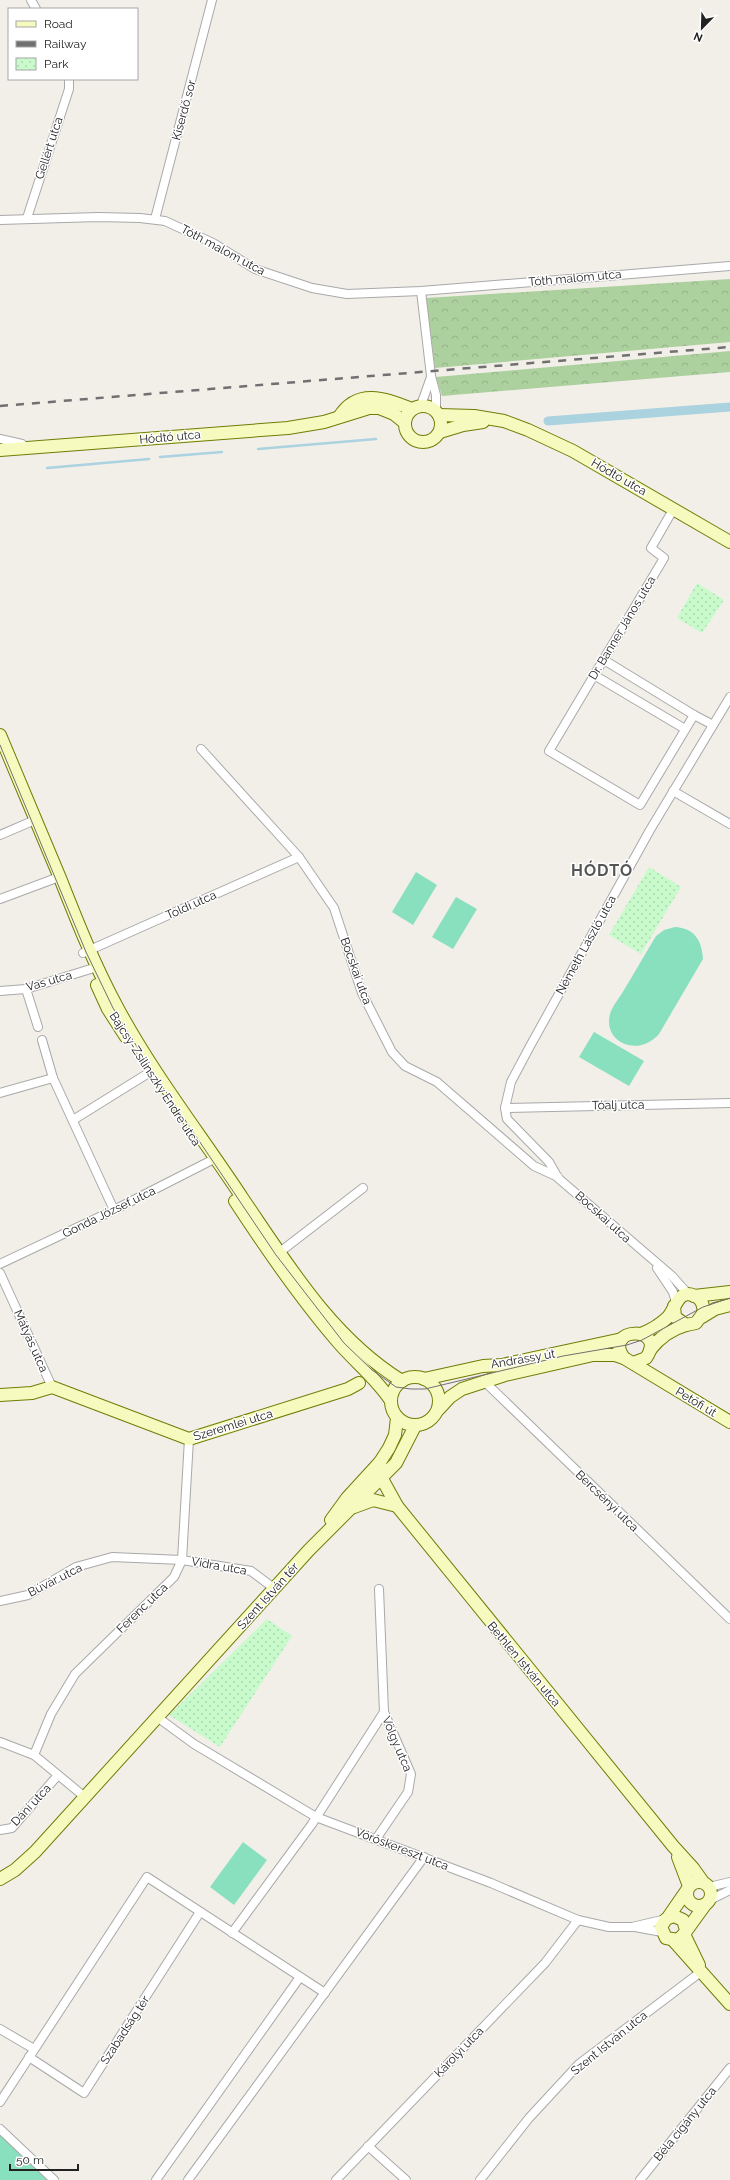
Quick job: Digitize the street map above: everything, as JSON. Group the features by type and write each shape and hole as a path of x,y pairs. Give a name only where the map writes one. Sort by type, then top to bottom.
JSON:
{"street":[{"name":"Kiserdő sor","path":"155,219 212,0"},
{"name":"Gellért utca","path":"27,218 69,89 69,80"},
{"name":"Tóth malom utca","path":"0,220 98,217 155,219 182,227 213,243 255,269 312,288 347,294 421,291 730,266"},
{"path":"421,291 431,376 441,421 440,432 432,440 417,442 406,433 404,422 417,407 431,376"},
{"name":"Hódtó utca","path":"338,418 344,409 358,401 378,397 417,407"},
{"path":"417,407 428,406 438,413"},
{"name":"Hódtó utca","path":"0,450 288,428 324,422 369,408 379,408 394,414 404,422"},
{"name":"Hódtó utca","path":"438,413 474,416 504,421 573,451 674,508 730,542"},
{"name":"Hódtó utca","path":"440,432 463,425 504,421"},
{"path":"0,440 39,447"},
{"name":"Dr. Banner János utca","path":"674,508 651,548 664,558 549,751 640,805 686,729"},
{"path":"604,660 713,725"},
{"path":"594,675 686,729 694,714"},
{"name":"Németh László utca","path":"505,1108 511,1082 529,1048 674,791 730,697"},
{"name":"Bajcsy-Zsilinszky Endre utca","path":"0,735 32,821"},
{"name":"Bocskai utca","path":"202,749 299,857 334,908 362,993 392,1052 405,1066 437,1082 534,1166 558,1178 648,1257 672,1276 682,1290 692,1295"},
{"name":"Bajcsy-Zsilinszky Endre utca","path":"0,753 32,821 86,952 151,1071 213,1160 276,1256 363,1379 384,1389 391,1401"},
{"path":"674,791 730,824"},
{"path":"0,836 32,821"},
{"name":"Toldi utca","path":"86,952 299,857"},
{"path":"0,899 56,878"},
{"name":"Vas utca","path":"0,991 26,989 94,968"},
{"path":"26,989 38,1027"},
{"path":"42,1040 53,1078 114,1210"},
{"path":"73,1120 151,1071"},
{"path":"0,1093 53,1078"},
{"name":"Tóalj utca","path":"505,1108 730,1103"},
{"name":"Bocskai utca","path":"505,1108 508,1119 549,1162 558,1178"},
{"name":"Gonda József utca","path":"0,1264 114,1210 213,1160"},
{"path":"276,1256 363,1188"},
{"name":"Bajcsy-Zsilinszky Endre utca","path":"276,1256 339,1329 377,1364 402,1381"},
{"name":"Bocskai utca","path":"648,1257 666,1280 675,1304"},
{"name":"Mátyás utca","path":"0,1273 52,1387"},
{"path":"641,1334 659,1324 669,1316 675,1304 684,1296 730,1292"},
{"path":"692,1295 702,1302 704,1312 702,1317"},
{"path":"675,1304 675,1317 686,1325"},
{"path":"650,1352 648,1339 641,1334 630,1333 622,1339 620,1349 628,1360 642,1361 650,1352 657,1340 679,1327 696,1323 702,1317 715,1309 730,1305"},
{"name":"Andrássy út","path":"424,1379 483,1366 502,1365 622,1339"},
{"name":"Petőfi út","path":"650,1352 651,1364 662,1381"},
{"name":"Andrássy út","path":"439,1409 450,1397 462,1389 505,1375 593,1355 615,1355 628,1360"},
{"name":"Petőfi út","path":"628,1360 730,1422"},
{"path":"309,1550 347,1498 380,1462 395,1435 397,1418 391,1401 396,1387 402,1381 417,1377 424,1379 435,1386 438,1393 439,1409 430,1421 415,1426 402,1422 397,1418"},
{"name":"Szeremlei utca","path":"52,1387 189,1439 348,1389 363,1379"},
{"name":"Bercsényi utca","path":"485,1382 730,1618"},
{"path":"0,1395 32,1393 52,1387"},
{"name":"Szent István tér","path":"157,1718 309,1550 396,1463 415,1426"},
{"name":"Ferenc utca","path":"34,1755 51,1714 75,1674 174,1577 182,1560 189,1439"},
{"path":"380,1462 381,1477"},
{"name":"Bethlen István utca","path":"381,1477 396,1506 706,1885"},
{"path":"350,1509 373,1500 396,1506"},
{"name":"Búvár utca","path":"0,1601 28,1594 76,1567 112,1557 182,1560"},
{"name":"Vidra utca","path":"182,1560 251,1571 275,1589"},
{"name":"Völgy utca","path":"376,1839 408,1792 411,1781 411,1774 384,1712 379,1589"},
{"name":"Völgy utca","path":"316,1817 384,1712"},
{"path":"0,1878 14,1870 35,1852 86,1798 157,1718"},
{"name":"Vöröskereszt utca","path":"157,1718 194,1744 316,1817 424,1857 578,1920 609,1927 632,1927 667,1918"},
{"path":"0,1742 34,1755 86,1798"},
{"name":"Dáni utca","path":"0,1830 12,1828 58,1775"},
{"path":"232,1933 316,1817"},
{"name":"Bethlen István utca","path":"673,1846 685,1872 688,1888"},
{"path":"188,2180 424,1857"},
{"path":"0,2102 147,1877 325,1993"},
{"path":"706,1885 708,1902 681,1935 666,1938 661,1927 688,1888 698,1882 706,1885 730,1882"},
{"path":"688,1888 688,1899 690,1903 698,1907 730,1890"},
{"name":"Szabadság tér","path":"29,2057 84,2093 200,1912"},
{"path":"667,1918 679,1917 685,1925 681,1935"},
{"name":"Károlyi utca","path":"336,2180 545,1963 578,1920"},
{"path":"632,1927 662,1932"},
{"path":"681,1935 702,1971 730,2004"},
{"name":"Szent István utca","path":"480,2180 529,2118 579,2064 702,1971"},
{"path":"156,2180 300,1977"},
{"path":"0,2029 34,2049"},
{"name":"Béla cigány utca","path":"640,2180 730,2068"},
{"path":"0,2129 54,2180"},
{"path":"368,2146 406,2180"}],"green space":[{"path":"730,279 730,342 435,368 426,298"},
{"path":"730,351 730,372 442,396 436,377"},
{"path":"697,583 724,600 702,633 677,618"},
{"path":"649,867 681,887 641,954 609,935"},
{"path":"416,872 437,885 413,925 392,912"},
{"path":"456,897 477,909 453,949 432,937"},
{"path":"675,927 687,930 696,936 701,946 703,959 659,1034 650,1041 641,1045 631,1046 623,1043 616,1038 611,1031 609,1022 611,1011 656,936 664,930"},
{"path":"594,1032 644,1061 629,1086 579,1057"},
{"path":"267,1619 292,1636 220,1747 169,1715"},
{"path":"243,1842 267,1860 234,1905 210,1887"},
{"path":"0,2129 54,2180 0,2180"}],"waterway":[{"path":"548,421 730,407"},
{"path":"258,449 376,439"},
{"path":"160,457 222,452"},
{"path":"47,468 149,459"}],"tram line":[{"path":"0,745 86,952 113,1008 152,1071 276,1255 344,1343 372,1370 396,1387 425,1389 563,1356 627,1345 642,1340 703,1307 730,1298"}],"railway":[{"path":"0,406 730,347"}],"district":[{"name":"HÓDTÓ","path":"602,870"}]}
